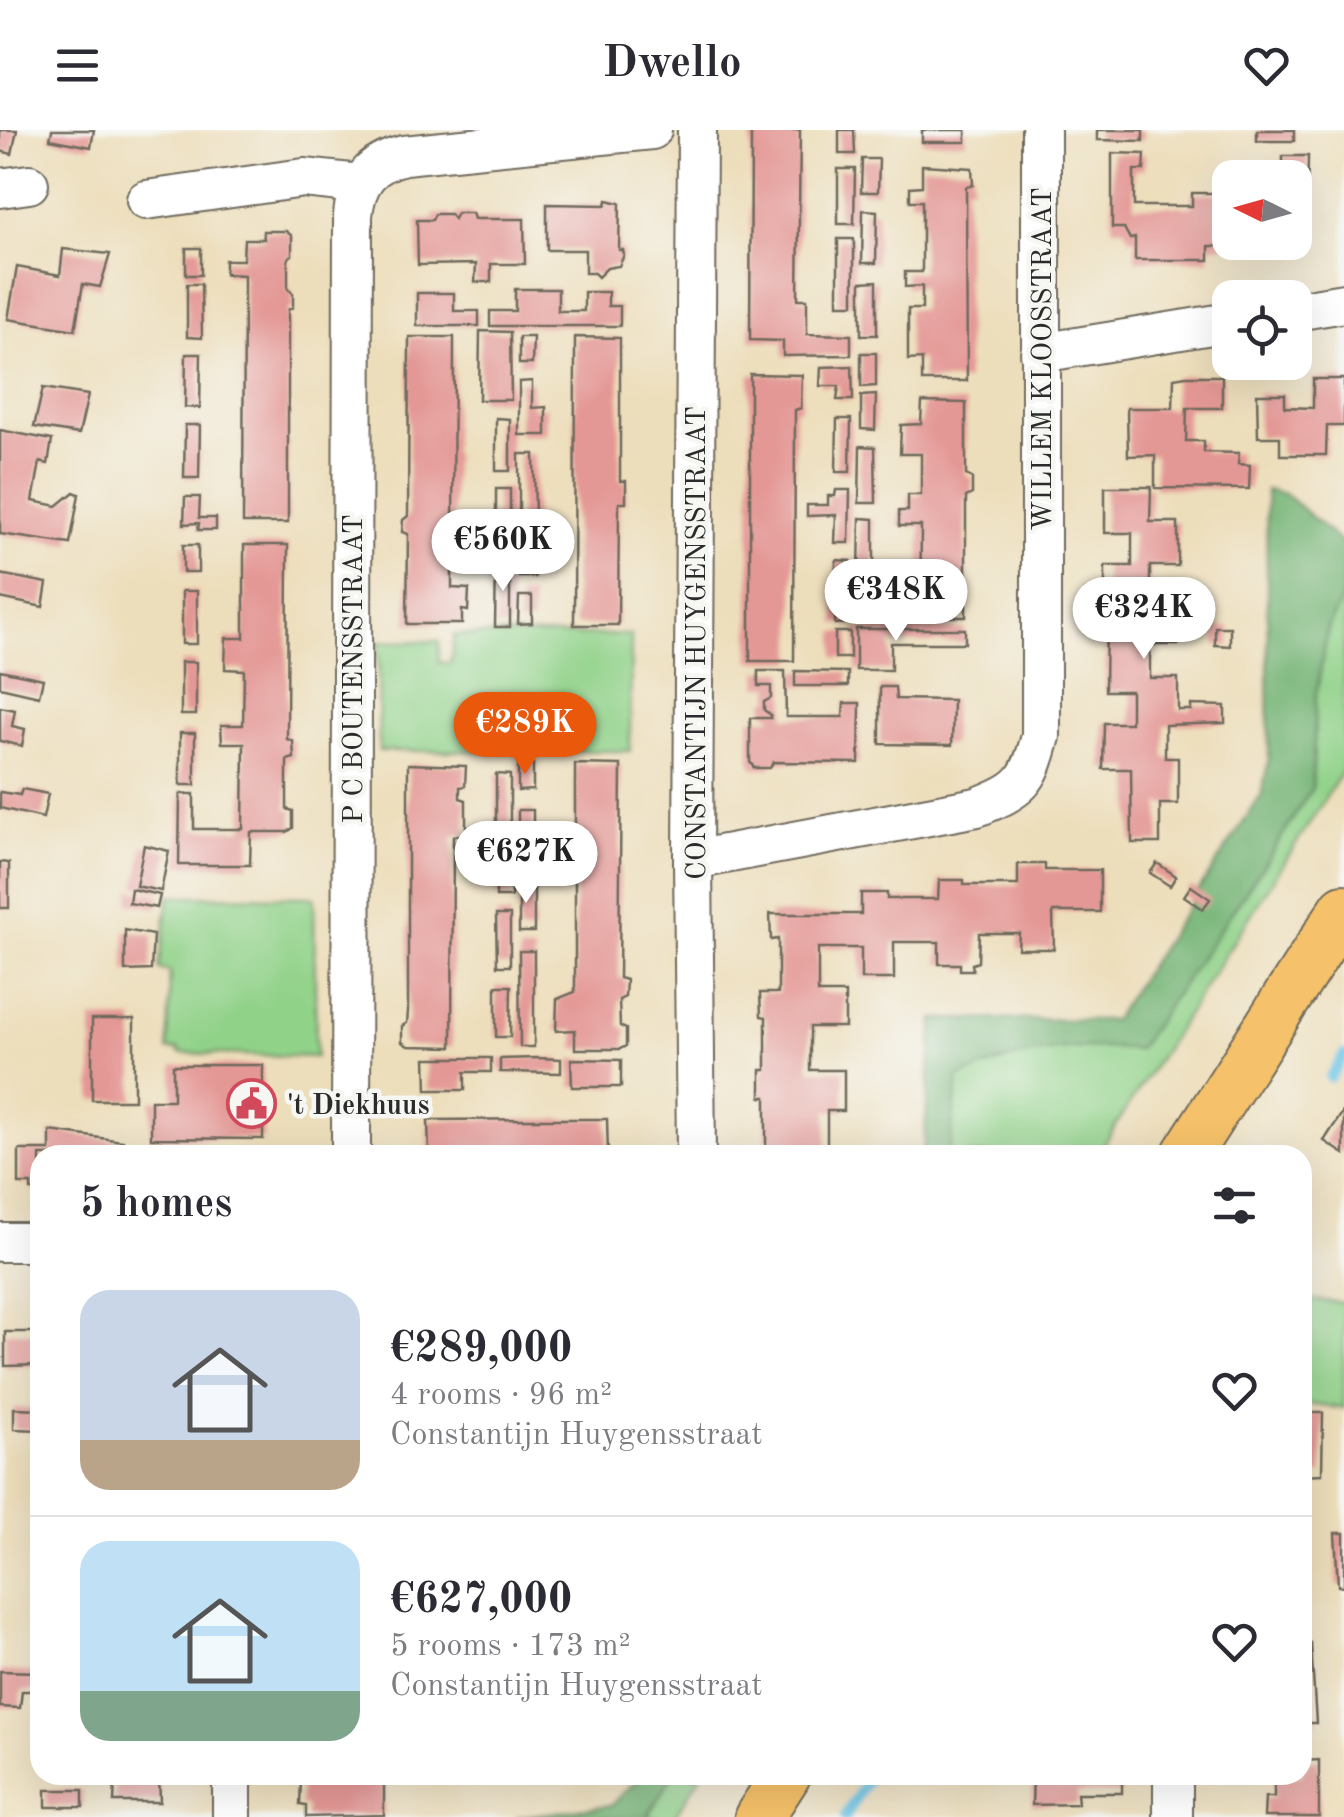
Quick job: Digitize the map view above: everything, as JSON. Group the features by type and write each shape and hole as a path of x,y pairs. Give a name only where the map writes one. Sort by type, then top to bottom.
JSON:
{"main road":[{"path":"1192,1145 1344,910"},
{"path":"759,1817 780,1785"}],"street":[{"path":"146,200 304,178 360,184 377,164 404,155 652,130"},
{"name":"CONSTANTIJN HUYGENSSTRAAT","path":"696,1145 693,860 697,130"},
{"name":"WILLEM KLOOSSTRAAT","path":"693,860 977,806 1009,794 1033,770 1042,736 1041,130"},
{"name":"P C BOUTENSSTRAAT","path":"351,1145 352,216 360,184"},
{"path":"1312,308 1344,303"},
{"path":"1040,353 1212,325"},
{"path":"0,1242 30,1242"},
{"path":"232,1785 232,1817"},
{"path":"1173,1785 1173,1817"}],"green space":[{"path":"1266,490 1285,494 1344,545 1344,593 1328,628 1316,695 1312,788 1138,1049 1046,1051 958,1078 950,1145 924,1145 934,1019 1113,1020 1261,796 1269,759"},
{"path":"1344,593 1344,769 1103,1145 950,1145 958,1078 1046,1051 1138,1049 1312,788 1316,695 1328,628"},
{"path":"454,635 631,635 630,751 379,751 378,642 439,641 439,662 451,663"},
{"path":"169,896 314,897 316,1057 168,1050 170,972 159,969"},
{"path":"1312,1300 1344,1303 1344,1408 1312,1405"},
{"path":"631,1785 667,1785 647,1817 516,1817 612,1805"},
{"path":"667,1785 695,1785 674,1817 647,1817"}],"building":[{"path":"0,130 17,130 12,154 0,151"},
{"path":"52,130 94,130 91,147 50,139"},
{"path":"751,130 800,130 798,299 807,299 807,334 851,335 851,355 783,356 783,341 750,340"},
{"path":"839,130 854,130 855,154 839,154"},
{"path":"922,130 966,130 966,142 922,142"},
{"path":"1097,130 1143,130 1143,141 1097,140"},
{"path":"1257,130 1294,130 1294,141 1257,141"},
{"path":"1112,153 1145,154 1144,170 1134,170 1134,206 1192,206 1192,193 1212,193 1209,260 1135,260 1135,238 1130,239 1124,228 1112,228"},
{"path":"1283,156 1308,156 1308,160 1283,160"},
{"path":"862,159 879,159 878,192 861,192"},
{"path":"922,165 972,168 973,185 966,187 967,381 922,381 922,359 908,360 908,309 922,309 922,286 905,287 905,272 922,272 922,201 910,201 910,187 922,186"},
{"path":"838,169 855,169 854,224 838,224"},
{"path":"607,200 620,203 619,250 624,255 619,266 607,268 598,277 585,273 585,250 547,250 547,204 606,205"},
{"path":"863,210 877,211 876,263 862,263"},
{"path":"457,213 472,213 474,219 524,219 525,264 491,264 491,282 475,282 476,264 418,265 417,220 432,220 435,214 450,214 454,219"},
{"path":"263,231 286,231 292,236 292,255 288,258 288,289 293,293 293,307 288,310 288,523 243,523 244,275 225,274 225,260 243,260 244,239 264,239"},
{"path":"838,239 854,239 854,304 838,304"},
{"path":"186,248 201,248 201,275 186,275"},
{"path":"63,249 110,254 100,287 83,284 75,330 8,319 17,267 60,275"},
{"path":"877,281 877,335 861,335 861,282"},
{"path":"187,284 201,284 202,338 187,337"},
{"path":"515,289 558,289 558,311 584,311 584,292 608,292 608,306 620,306 620,326 490,326 490,311 515,311"},
{"path":"417,293 454,293 454,311 479,311 479,326 417,326"},
{"path":"480,331 510,332 511,400 479,400"},
{"path":"409,337 454,337 453,534 473,534 473,549 452,549 452,588 469,589 468,611 462,610 462,624 407,624 408,534 402,532 403,520 408,516"},
{"path":"519,337 533,337 532,364 519,364"},
{"path":"575,337 620,338 620,481 626,481 626,503 619,503 618,625 574,625"},
{"path":"861,353 876,353 876,386 861,387"},
{"path":"186,354 201,354 200,408 185,407"},
{"path":"852,366 853,400 837,400 839,386 820,386 821,367"},
{"path":"750,374 802,375 801,408 795,410 794,661 750,661"},
{"path":"1212,376 1212,380 1222,380 1222,408 1187,408 1186,441 1204,441 1204,452 1239,453 1238,464 1250,465 1249,489 1155,488 1155,455 1128,456 1127,408 1173,408 1174,378"},
{"path":"1313,379 1344,379 1344,426 1327,426 1326,455 1280,455 1280,437 1258,437 1257,394 1285,394 1285,407 1313,408"},
{"path":"532,381 532,408 546,407 546,435 519,435 519,382"},
{"path":"43,388 88,395 79,434 34,427"},
{"path":"876,395 875,430 861,429 861,396"},
{"path":"922,402 966,403 966,475 972,478 972,494 966,497 966,617 920,617 921,526 899,526 899,511 908,511 908,495 921,495 921,454 900,454 901,425 921,424"},
{"path":"496,418 510,419 510,471 496,471"},
{"path":"837,419 851,419 850,472 836,472"},
{"path":"185,425 200,425 199,478 184,478"},
{"path":"0,430 52,440 48,464 40,462 33,501 57,506 74,492 79,494 70,544 0,534"},
{"path":"860,446 875,447 876,503 859,503"},
{"path":"519,454 534,454 535,523 553,523 553,549 535,549 535,577 519,577"},
{"path":"1105,487 1151,487 1150,522 1178,522 1178,566 1150,566 1150,600 1178,600 1178,645 1150,645 1150,678 1178,678 1178,710 1191,710 1191,705 1225,706 1225,723 1165,725 1165,758 1178,758 1178,804 1160,804 1160,843 1132,843 1131,769 1103,769 1104,723 1131,723 1131,691 1105,691 1106,618 1120,618 1120,611 1105,612 1105,566 1132,566 1132,533 1105,533"},
{"path":"496,489 510,489 510,550 489,550 489,515 496,515"},
{"path":"836,490 850,490 849,543 835,543 836,515 807,516 807,505 828,505 828,496 835,496"},
{"path":"185,497 200,497 199,518 216,518 216,530 198,530 199,523 184,524"},
{"path":"860,518 874,519 874,572 859,572"},
{"path":"183,545 198,545 198,572 183,572"},
{"path":"244,545 288,545 287,739 293,741 294,758 287,760 287,809 293,811 293,828 287,832 251,832 250,865 179,865 180,794 194,794 194,829 243,829 244,743 222,743 221,725 243,725 244,670 225,669 226,638 244,638"},
{"path":"496,560 510,560 510,627 495,627"},
{"path":"836,560 851,561 851,623 835,624"},
{"path":"0,574 47,583 43,607 0,598"},
{"path":"859,580 879,580 879,619 859,617"},
{"path":"182,591 197,591 197,644 182,644"},
{"path":"519,596 532,596 532,623 518,624"},
{"path":"1215,627 1230,627 1230,646 1215,645"},
{"path":"856,629 965,629 965,643 891,643 891,670 856,670"},
{"path":"835,632 850,632 850,658 835,658"},
{"path":"181,662 196,662 196,715 181,715"},
{"path":"0,670 43,679 39,696 0,687"},
{"path":"758,671 785,671 786,717 843,717 844,703 860,703 859,763 773,762 770,768 754,768 750,762 750,718 771,718 764,710 764,702 771,698 771,686 758,686"},
{"path":"795,671 848,672 848,686 795,686"},
{"path":"880,687 895,687 896,699 953,700 952,745 880,744"},
{"path":"0,707 15,710 12,726 25,729 22,746 0,741"},
{"path":"180,733 195,733 195,785 180,785"},
{"path":"408,764 466,766 460,798 466,800 466,834 453,836 452,1047 408,1046 402,1042 402,1026 407,1023 408,1011"},
{"path":"518,764 533,764 533,790 518,791"},
{"path":"575,764 621,765 619,978 626,980 625,997 619,1000 626,1046 620,1049 575,1049 575,1030 556,1031 557,999 575,992"},
{"path":"496,774 510,775 510,833 496,833"},
{"path":"22,789 48,794 43,818 0,808 0,792 20,795"},
{"path":"518,810 533,810 533,861 518,862"},
{"path":"144,845 169,851 161,891 136,886"},
{"path":"482,845 510,845 511,897 496,897 496,867 482,866"},
{"path":"0,862 9,863 9,908 0,908"},
{"path":"1157,863 1176,876 1170,886 1150,873"},
{"path":"1018,864 1045,864 1045,870 1100,870 1100,912 1053,912 1054,949 1018,949 1019,933 979,933 978,962 972,964 973,970 960,970 960,964 939,964 939,942 894,942 894,979 861,979 861,948 818,948 818,993 845,993 845,1027 810,1027 810,1070 844,1070 844,1111 827,1111 827,1145 766,1145 766,1097 761,1097 761,1070 766,1070 766,1017 761,1016 760,993 778,993 778,939 771,940 770,914 861,914 861,893 887,893 887,899 938,899 939,880 964,880 964,885 1018,885"},
{"path":"519,880 534,880 534,932 519,932"},
{"path":"1191,886 1210,899 1203,909 1184,896"},
{"path":"131,889 160,895 157,908 129,903"},
{"path":"496,915 510,915 510,966 497,966"},
{"path":"125,930 153,935 151,970 125,971"},
{"path":"519,951 534,951 534,1047 520,1047"},
{"path":"496,986 511,986 510,1037 496,1037"},
{"path":"92,1019 134,1019 134,1100 92,1100"},
{"path":"426,1058 491,1058 491,1072 465,1072 465,1090 427,1090"},
{"path":"500,1059 561,1059 561,1073 500,1072"},
{"path":"571,1059 621,1060 621,1087 572,1087"},
{"path":"173,1065 263,1065 263,1139 151,1138 151,1100 173,1100"},
{"path":"1344,1110 1344,1154 1324,1141"},
{"path":"607,1119 608,1145 429,1145 428,1120"},
{"path":"50,1131 123,1141 123,1145 50,1145"},
{"path":"19,1150 30,1150 30,1184 19,1184"},
{"path":"5,1332 30,1332 30,1365 5,1366"},
{"path":"14,1408 30,1409 30,1430 14,1429"},
{"path":"1312,1413 1323,1413 1322,1474 1312,1474"},
{"path":"1335,1533 1344,1533 1344,1586 1338,1586"},
{"path":"1312,1659 1316,1723 1312,1723"},
{"path":"0,1671 30,1672 30,1691 22,1691 20,1708 0,1707"},
{"path":"1312,1760 1319,1760 1319,1817 1264,1817 1265,1797 1274,1797 1274,1785 1312,1785"},
{"path":"115,1785 159,1785 160,1802 114,1802"},
{"path":"301,1785 384,1785 384,1815 306,1817 306,1806 300,1805"},
{"path":"1033,1785 1122,1785 1122,1793 1077,1793 1078,1804 1032,1805"},
{"path":"46,1790 83,1790 83,1807 46,1807"}],"waterway":[{"path":"1330,1077 1344,1055"},
{"path":"845,1817 864,1785"}],"place":[{"name":"'t Diekhuus","path":"252,1104"}]}
